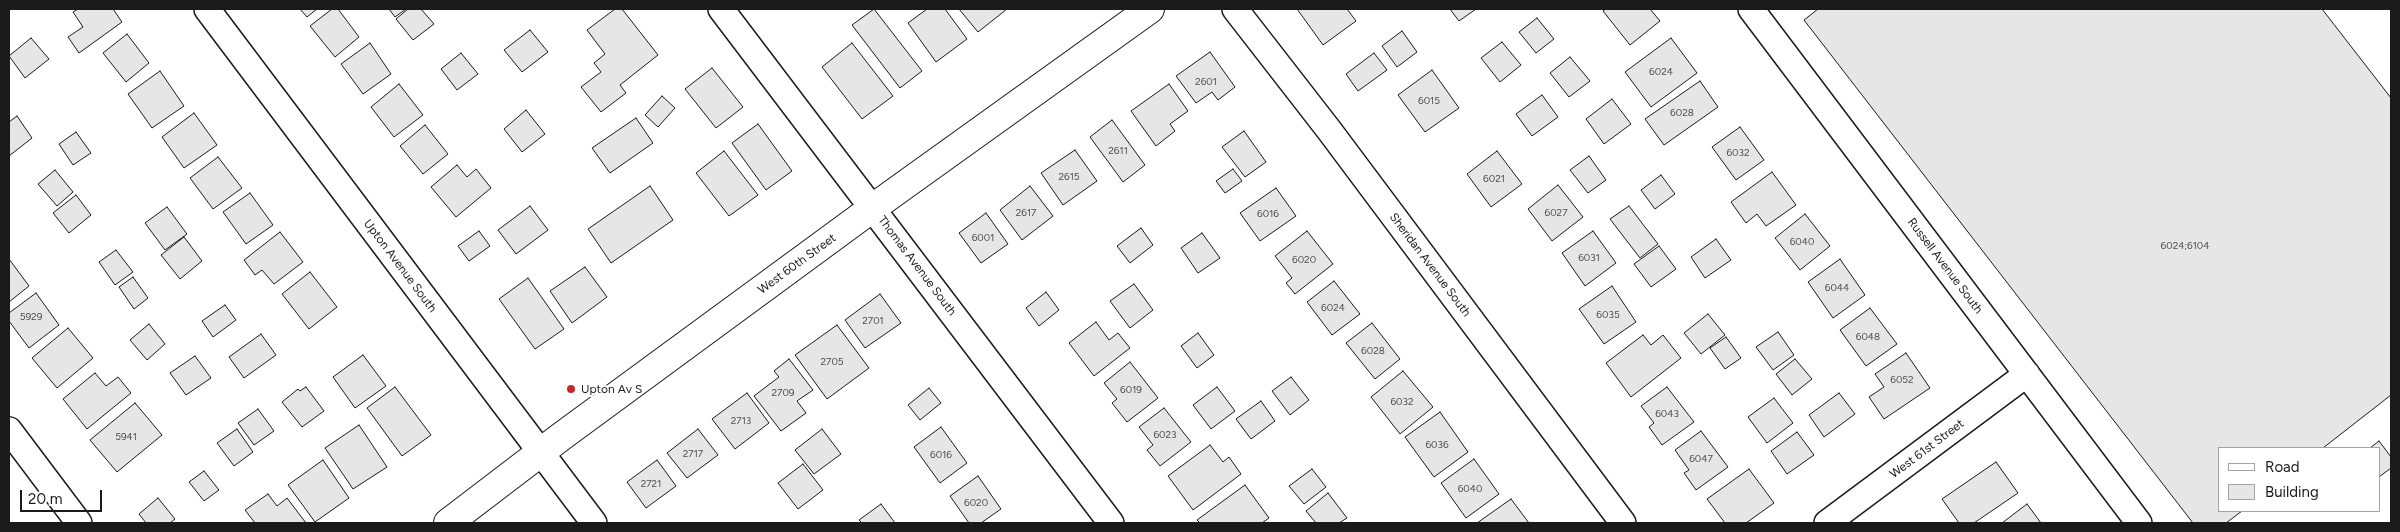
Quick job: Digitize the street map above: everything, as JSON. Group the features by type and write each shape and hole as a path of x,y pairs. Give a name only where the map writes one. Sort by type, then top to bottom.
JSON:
{"street":[{"name":"Upton Avenue South","path":"207,9 594,523"},
{"name":"Thomas Avenue South","path":"721,9 874,207 891,233 1111,523"},
{"name":"West 60th Street","path":"448,523 874,207 1150,9"},
{"name":"Sheridan Avenue South","path":"1235,9 1329,130 1623,523"},
{"name":"Russell Avenue South","path":"1751,9 2139,523"},
{"name":"West 61st Street","path":"1826,523 2027,374"},
{"path":"9,430 79,523"}],"building":[{"path":"78,9 113,9 122,22 79,53 68,37 83,27 73,12"},
{"path":"300,9 317,9 307,17"},
{"path":"332,9 338,9 359,37 335,57 310,26"},
{"path":"389,9 406,9 395,17"},
{"path":"408,9 421,9 434,24 413,40 396,19"},
{"path":"615,9 622,9 658,55 620,85 626,93 601,112 581,87 601,72 594,63 605,54 587,30"},
{"path":"874,9 922,71 900,88 852,25"},
{"path":"927,9 945,9 967,39 936,62 908,23"},
{"path":"959,9 1007,9 978,32"},
{"path":"1297,9 1347,9 1356,21 1323,45"},
{"path":"1450,9 1476,9 1459,21"},
{"path":"1606,9 1650,9 1660,21 1630,45 1603,11"},
{"path":"1818,9 2322,9 2391,98 2391,395 2324,447 2218,447 2218,512 2241,512 2226,523 2193,523 1804,20"},
{"path":"1537,18 1554,39 1536,53 1519,32"},
{"path":"530,30 548,52 522,72 504,50"},
{"path":"1402,31 1417,52 1397,67 1382,46"},
{"path":"127,34 149,63 126,82 103,53"},
{"path":"31,38 49,59 25,78 9,56"},
{"path":"1671,38 1697,73 1651,107 1625,72"},
{"path":"1502,42 1521,65 1500,82 1481,58"},
{"path":"370,43 391,74 363,94 341,64"},
{"path":"852,43 893,96 862,119 822,67"},
{"path":"1210,52 1235,87 1218,100 1212,92 1196,103 1176,76"},
{"path":"461,53 478,74 457,90 441,69"},
{"path":"1374,53 1387,70 1358,91 1346,74"},
{"path":"1570,57 1590,81 1569,97 1550,73"},
{"path":"712,68 743,107 716,128 685,89"},
{"path":"1432,70 1459,108 1425,132 1398,95"},
{"path":"160,71 184,106 152,128 128,94"},
{"path":"1700,81 1718,107 1664,145 1645,119"},
{"path":"399,84 423,115 394,137 371,107"},
{"path":"1169,84 1188,111 1170,124 1175,131 1156,146 1131,111"},
{"path":"1542,95 1558,117 1532,136 1516,114"},
{"path":"662,96 675,108 658,127 645,115"},
{"path":"1612,99 1631,124 1604,144 1586,119"},
{"path":"526,110 545,134 522,152 504,129"},
{"path":"194,113 217,145 184,168 162,137"},
{"path":"17,116 32,138 9,156 9,122"},
{"path":"636,118 653,143 610,173 592,148"},
{"path":"1112,120 1145,165 1123,182 1090,137"},
{"path":"758,124 792,171 766,190 732,143"},
{"path":"425,125 448,154 423,174 400,146"},
{"path":"1740,127 1764,160 1736,180 1712,147"},
{"path":"1244,131 1266,162 1245,177 1222,147"},
{"path":"76,132 91,153 73,165 59,144"},
{"path":"1075,150 1097,181 1063,205 1041,173"},
{"path":"724,151 758,195 729,216 696,173"},
{"path":"1497,151 1522,184 1491,207 1467,174"},
{"path":"1589,156 1606,180 1588,193 1570,170"},
{"path":"218,157 242,188 213,209 190,178"},
{"path":"457,165 467,177 476,169 491,188 456,217 431,187"},
{"path":"1233,169 1242,181 1225,193 1216,181"},
{"path":"55,170 73,192 57,206 38,184"},
{"path":"1772,172 1796,205 1766,226 1757,214 1746,223 1731,202"},
{"path":"1661,175 1675,194 1655,209 1641,190"},
{"path":"1558,185 1583,217 1552,241 1528,209"},
{"path":"650,186 673,220 611,263 588,229"},
{"path":"1030,186 1053,216 1022,240 1000,210"},
{"path":"1276,188 1296,216 1260,241 1240,213"},
{"path":"250,193 273,225 246,244 223,212"},
{"path":"76,195 91,215 69,233 53,213"},
{"path":"530,206 548,230 516,254 498,230"},
{"path":"1629,206 1658,244 1640,258 1610,219"},
{"path":"167,207 187,234 165,250 145,223"},
{"path":"986,213 1008,244 981,263 959,233"},
{"path":"1805,214 1830,246 1800,270 1775,238"},
{"path":"1141,228 1153,245 1130,263 1117,246"},
{"path":"479,231 490,246 469,261 458,246"},
{"path":"1307,231 1333,264 1295,294 1286,283 1292,278 1275,256"},
{"path":"1593,231 1616,263 1585,286 1562,253"},
{"path":"280,232 303,262 274,284 262,270 255,275 244,260"},
{"path":"1202,233 1220,258 1198,273 1181,248"},
{"path":"184,237 202,261 180,279 161,255"},
{"path":"1716,239 1731,260 1705,278 1691,257"},
{"path":"1659,246 1676,269 1651,287 1634,264"},
{"path":"116,250 133,272 115,285 99,262"},
{"path":"9,259 29,286 9,302"},
{"path":"1840,259 1865,295 1833,318 1808,282"},
{"path":"585,267 607,297 572,323 550,291"},
{"path":"310,272 337,307 309,329 282,294"},
{"path":"133,277 148,298 134,309 119,287"},
{"path":"528,278 564,329 535,349 499,299"},
{"path":"1334,281 1360,314 1332,335 1307,302"},
{"path":"1134,284 1153,310 1130,328 1110,301"},
{"path":"1612,286 1636,322 1604,344 1579,309"},
{"path":"1046,292 1059,310 1039,326 1026,308"},
{"path":"36,293 59,325 29,348 9,321 9,313"},
{"path":"880,294 901,323 865,348 845,320"},
{"path":"225,305 236,320 213,337 202,321"},
{"path":"1870,308 1897,344 1866,366 1840,330"},
{"path":"1708,314 1725,335 1701,354 1684,333"},
{"path":"1096,322 1109,340 1118,333 1130,348 1094,376 1069,343"},
{"path":"1372,323 1400,359 1375,379 1346,343"},
{"path":"149,324 165,344 147,360 130,340"},
{"path":"837,325 869,368 827,399 795,355"},
{"path":"68,328 93,358 57,388 32,358"},
{"path":"1778,332 1794,355 1773,370 1756,347"},
{"path":"1198,333 1214,355 1197,368 1181,346"},
{"path":"261,334 276,355 244,378 229,357"},
{"path":"1643,335 1651,345 1663,335 1681,358 1631,397 1606,363"},
{"path":"1726,337 1741,358 1725,369 1710,348"},
{"path":"1906,353 1930,388 1884,419 1869,397 1884,387 1875,374"},
{"path":"363,355 386,386 355,408 333,377"},
{"path":"195,356 211,378 186,395 170,373"},
{"path":"789,359 813,390 797,401 806,413 781,431 754,396 779,377 774,371"},
{"path":"1795,359 1812,379 1792,395 1776,374"},
{"path":"1130,362 1158,398 1127,422 1112,403 1117,399 1104,383"},
{"path":"1403,371 1433,407 1400,434 1371,397"},
{"path":"95,373 106,386 118,377 131,393 87,429 63,399"},
{"path":"1291,377 1309,400 1290,415 1272,391"},
{"path":"306,387 324,411 302,427 282,402 298,389 300,391"},
{"path":"395,387 431,435 402,456 367,408"},
{"path":"1217,387 1235,411 1211,429 1193,405"},
{"path":"1667,387 1694,422 1662,445 1649,427 1654,423 1641,406"},
{"path":"929,388 941,403 920,420 908,405"},
{"path":"747,393 769,423 735,449 712,419"},
{"path":"1839,393 1855,414 1824,437 1809,415"},
{"path":"1774,398 1793,423 1767,443 1748,417"},
{"path":"1261,401 1275,421 1251,439 1236,419"},
{"path":"135,403 162,435 117,472 90,440"},
{"path":"1164,408 1191,442 1160,466 1147,450 1153,445 1139,427"},
{"path":"258,409 274,431 254,445 238,423"},
{"path":"1440,412 1468,452 1434,477 1405,437"},
{"path":"359,425 387,467 353,489 325,448"},
{"path":"941,427 967,463 940,483 914,447"},
{"path":"237,429 253,452 234,466 217,443"},
{"path":"698,429 718,455 687,478 667,453"},
{"path":"822,429 841,454 814,474 795,450"},
{"path":"1701,431 1728,467 1696,490 1684,473 1689,470 1675,450"},
{"path":"1797,432 1814,455 1787,474 1771,451"},
{"path":"2379,441 2391,457 2391,468 2380,476 2380,447 2371,447"},
{"path":"1210,445 1223,462 1229,457 1241,474 1193,510 1168,476"},
{"path":"1474,459 1499,494 1466,518 1441,483"},
{"path":"323,460 349,498 315,522 288,485"},
{"path":"657,460 676,486 646,508 627,482"},
{"path":"1996,462 2018,493 1974,523 1959,523 1942,499"},
{"path":"803,464 823,490 798,509 778,483"},
{"path":"1312,469 1326,487 1304,504 1289,486"},
{"path":"1749,469 1774,503 1746,523 1725,523 1707,499"},
{"path":"204,471 219,490 204,501 189,482"},
{"path":"978,476 1001,509 981,523 969,523 950,496"},
{"path":"1245,485 1269,518 1262,523 1200,523 1197,520"},
{"path":"1328,493 1347,518 1339,523 1316,523 1306,511"},
{"path":"268,494 277,506 287,498 306,523 255,523 245,510"},
{"path":"158,498 175,519 170,523 146,523 139,514"},
{"path":"1511,499 1529,523 1477,523"},
{"path":"881,504 895,523 862,523 859,520"},
{"path":"2027,504 2041,523 2002,523"}],"place":[{"name":"Upton Av S","path":"571,389"}]}
